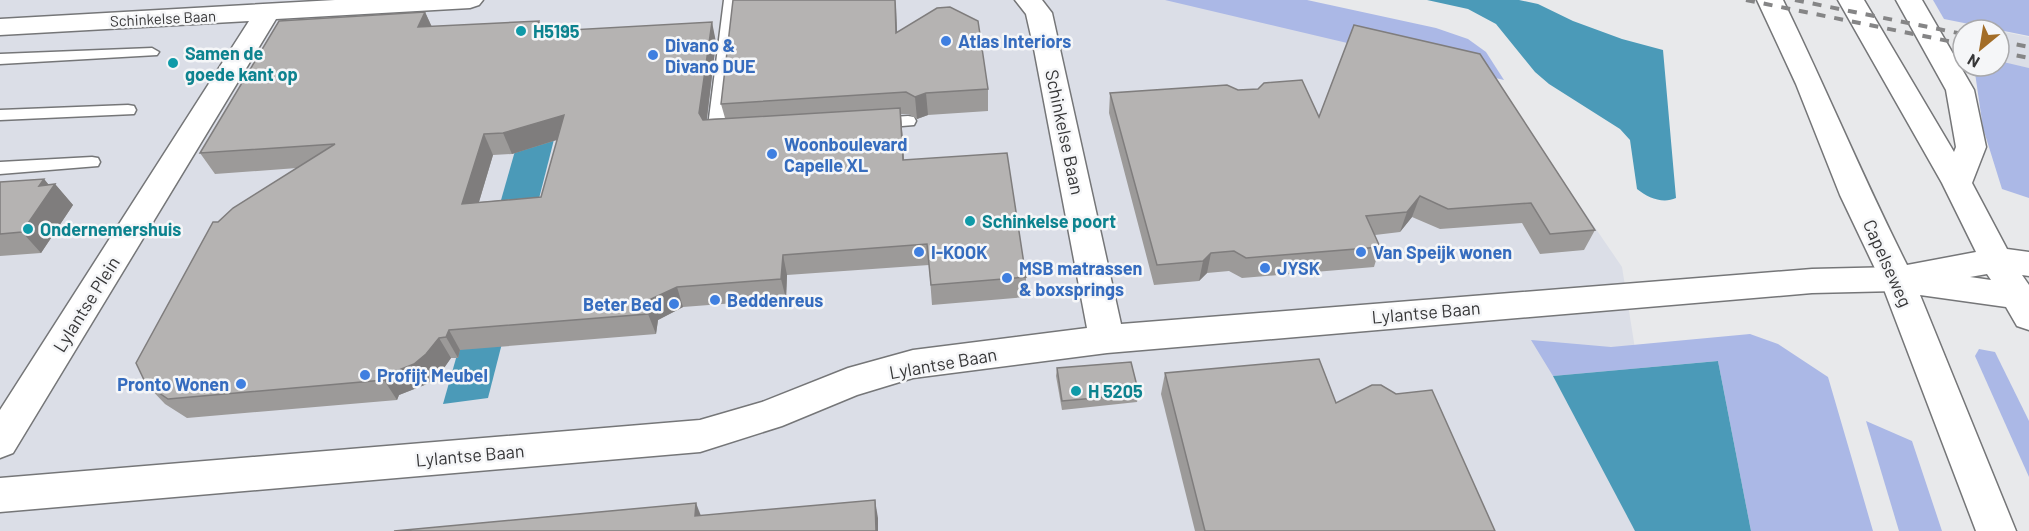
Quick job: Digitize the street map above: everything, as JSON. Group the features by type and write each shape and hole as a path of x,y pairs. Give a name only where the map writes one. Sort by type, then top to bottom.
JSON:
{"street":[{"name":"Schinkelse Baan","path":"0,27 470,0"},
{"name":"Schinkelse Baan","path":"1028,0 1039,13 1048,50 1107,339"},
{"name":"Capelseweg","path":"1770,0 1810,84 1856,195 1896,279 1996,531"},
{"path":"1851,0 1957,183 1996,260 2025,304"},
{"path":"1909,0 1960,90 1971,147 1957,183"},
{"name":"Lylantse Plein","path":"0,442 267,12"},
{"path":"1896,279 1996,260 2029,264"},
{"name":"Lylantse Baan","path":"0,495 700,436 769,414 848,383 913,364 1107,339 1812,280 1896,279"},
{"path":"1896,279 2025,304"}],"lane":[{"path":"731,0 715,134 738,132"},
{"path":"0,59 152,52"},
{"path":"0,115 128,110"},
{"path":"863,124 908,121"},
{"path":"0,168 92,162"}],"shaded area":[{"name":"Woonboulevard Capelle XL","path":"0,0 1282,0 1468,42 1622,267 1664,531 0,531"},
{"path":"1165,0 1307,0 1436,28 1468,39 1486,52 1504,80"},
{"path":"1427,0 1519,0 1538,4 1573,21 1622,39 1663,50 1676,198 1656,199 1637,189 1630,140 1620,129 1549,84 1535,72 1496,24 1468,9"},
{"path":"1933,0 2029,0 2029,36 2011,32 2011,18 1944,19"},
{"path":"560,27 578,27 581,34 488,398 443,404 548,35"},
{"path":"2011,33 2029,37 2029,68 2011,64"},
{"path":"2011,64 2029,68 2029,198 2002,189 1983,128 1976,78 2011,78"},
{"path":"1750,334 1778,344 1828,377 1873,531 1751,531 1718,361 1553,376 1531,340 1611,347"},
{"path":"1979,349 1995,352 2029,421 2029,477 1975,356"},
{"path":"1718,361 1751,531 1635,531 1553,376"},
{"path":"1866,421 1912,441 1942,531 1899,531"}],"building":[{"path":"733,0 895,0 896,33 937,8 950,7 978,21 988,89 926,93 915,97 906,92 721,104"},
{"path":"425,12 418,27 539,21 535,32 712,22 699,113 703,120 900,108 903,160 1007,153 1026,277 931,285 927,244 783,255 781,279 677,287 651,299 648,314 449,330 446,337 439,338 414,364 386,375 384,380 168,399 146,384 136,363 213,222 218,222 233,208 335,144 200,153 279,21","holes":["564,115 541,197 462,204 484,134 503,133"]},
{"path":"1354,25 1480,54 1595,230 1550,234 1531,203 1448,209 1420,196 1407,212 1366,216 1380,247 1246,258 1234,251 1211,253 1203,261 1157,265 1110,93 1227,85 1238,90 1258,89 1264,83 1302,80 1319,117"},
{"path":"44,179 39,186 55,184 22,232 0,234 0,182"},
{"path":"1319,359 1336,403 1372,385 1381,385 1396,394 1432,390 1495,531 1205,531 1165,373"},
{"path":"1131,362 1139,394 1062,401 1057,368"},
{"path":"875,500 876,531 394,531 696,503 695,516"}],"railway":[{"path":"1746,0 1951,42"},
{"path":"1795,0 1951,32"},
{"path":"2011,43 2029,47"},
{"path":"2011,54 2029,58"}],"place":[{"name":"H5195","path":"521,31"},
{"name":"Atlas Interiors","path":"946,41"},
{"name":"Divano & Divano DUE","path":"653,55"},
{"name":"Samen de goede kant op","path":"173,63"},
{"name":"Woonboulevard Capelle XL","path":"772,154"},
{"name":"Schinkelse poort","path":"970,221"},
{"name":"Ondernemershuis","path":"28,229"},
{"name":"I-KOOK","path":"919,252"},
{"name":"Van Speijk wonen","path":"1361,252"},
{"name":"JYSK","path":"1265,268"},
{"name":"MSB matrassen & boxsprings","path":"1007,278"},
{"name":"Beddenreus","path":"715,300"},
{"name":"Beter Bed","path":"674,304"},
{"name":"Profijt Meubel","path":"365,375"},
{"name":"Pronto Wonen","path":"241,384"},
{"name":"H 5205","path":"1076,391"}]}
